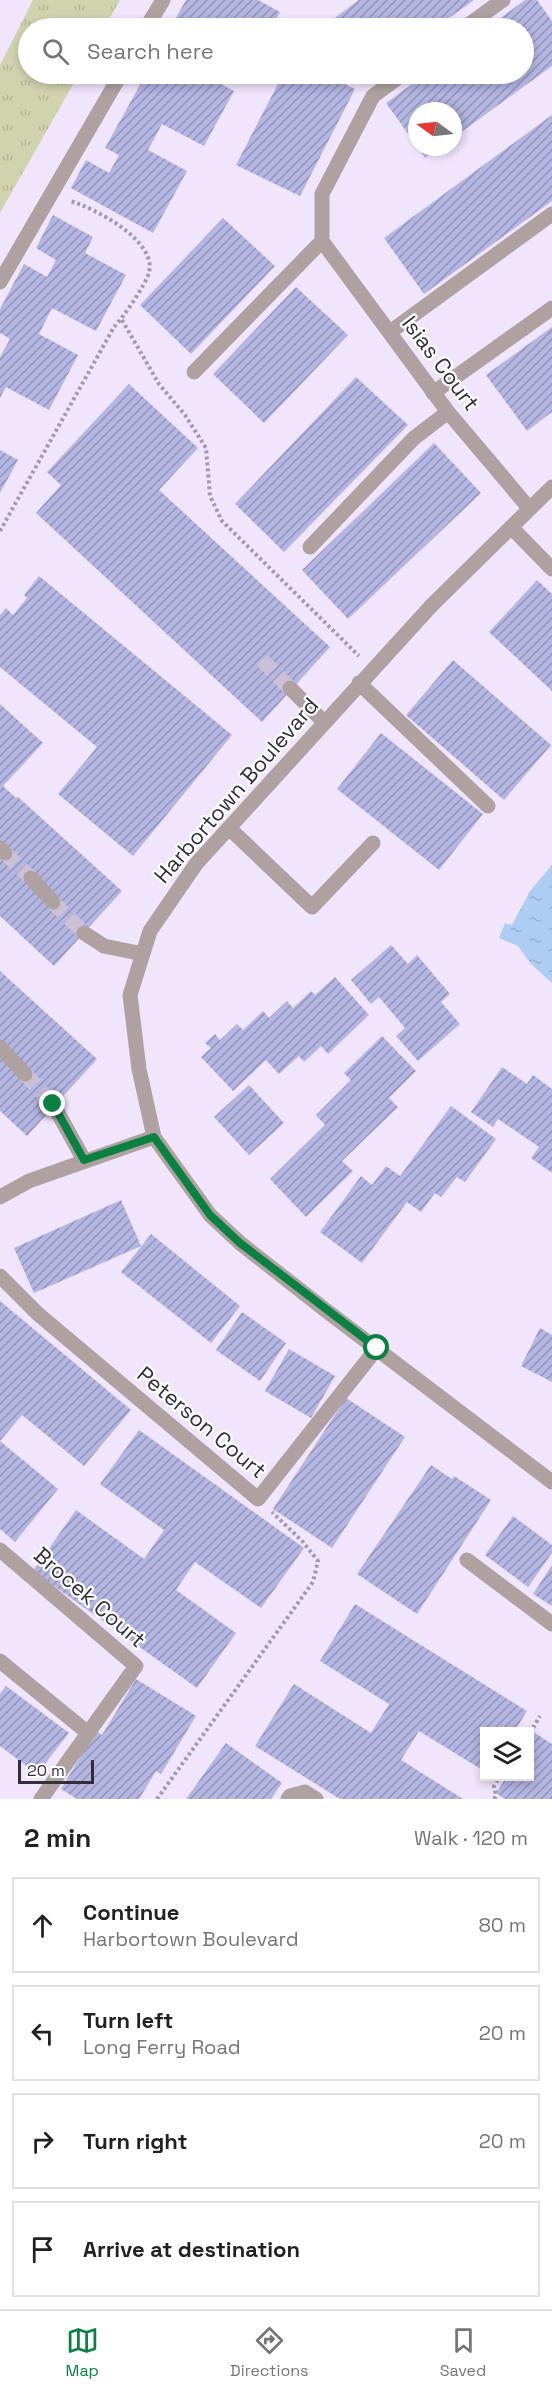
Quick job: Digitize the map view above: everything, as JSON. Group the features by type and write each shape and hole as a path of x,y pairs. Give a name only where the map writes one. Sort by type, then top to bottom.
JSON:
{"street":[{"path":"153,18 163,0"},
{"path":"478,18 503,0"},
{"path":"0,282 115,84"},
{"path":"194,372 322,241 322,194 373,96 389,84"},
{"path":"390,332 552,214"},
{"name":"Isias Court","path":"322,241 448,412 529,508"},
{"path":"434,393 552,308"},
{"path":"310,547 414,438 448,412"},
{"name":"Harbortown Boulevard","path":"552,487 432,605 196,864 150,931 130,995 139,1069 154,1137 210,1215 266,1264 552,1482"},
{"path":"511,527 552,569"},
{"path":"359,683 488,806"},
{"path":"290,688 324,722"},
{"path":"229,828 312,908 373,843"},
{"path":"32,878 53,902"},
{"path":"84,933 104,946 143,954"},
{"path":"0,1047 25,1074"},
{"path":"53,1104 84,1160"},
{"path":"0,1197 29,1181 154,1137"},
{"name":"Peterson Court","path":"0,1276 38,1314 258,1499 377,1348"},
{"name":"Brocek Court","path":"0,1550 136,1666 40,1799"},
{"path":"467,1560 552,1624"},
{"path":"0,1661 88,1733"},
{"path":"288,1799 290,1796 305,1792 316,1799"}],"path":[{"path":"0,531 114,327 122,320 150,271 147,250 122,228 81,204 64,200"},
{"path":"122,320 159,384 185,415 206,448 210,496 222,521 372,669"},
{"path":"157,1799 313,1582 318,1561 303,1542 258,1499"},
{"path":"533,1727 540,1716"},
{"path":"494,1799 496,1796 494,1786 497,1781"}],"green space":[{"path":"33,0 120,0 110,18 24,18"},
{"path":"18,30 18,84 73,84 0,213 0,65"}],"water":[{"path":"552,865 552,983 531,964 518,946 499,938 505,923 512,925 530,891"}],"building":[{"path":"186,0 258,0 280,12 277,18 176,18"},
{"path":"359,0 474,0 449,18 334,18"},
{"path":"525,0 537,0 552,21 552,66 534,79 534,18 501,18"},
{"path":"140,84 221,84 234,91 204,146 162,124 148,150 187,171 153,233 71,188 86,160 109,173 119,155 105,148"},
{"path":"278,84 345,84 355,89 300,196 236,165"},
{"path":"412,84 527,84 462,131 462,102 408,102 408,134 386,103"},
{"path":"552,115 552,201 424,294 384,238"},
{"path":"53,215 93,237 85,253 126,275 96,331 52,308 39,334 78,355 49,410 6,387 0,398 0,357 10,339 0,333 0,309 24,264 47,277 56,260 36,248"},
{"path":"223,218 275,266 191,354 140,305"},
{"path":"296,287 348,335 264,423 213,374"},
{"path":"552,327 552,412 527,431 486,375"},
{"path":"356,377 408,425 284,552 235,504"},
{"path":"129,384 198,448 159,490 330,647 262,722 36,513 61,485 47,472"},
{"path":"434,443 481,493 348,619 302,570"},
{"path":"0,450 18,460 0,493"},
{"path":"39,576 232,735 133,856 58,794 97,747 0,667 0,615 6,608 13,615 27,598 24,595"},
{"path":"537,580 552,594 552,691 489,632"},
{"path":"453,660 551,745 504,800 406,715"},
{"path":"0,704 43,743 3,786 122,891 54,966 0,916"},
{"path":"381,733 483,814 439,870 337,789"},
{"path":"391,945 408,964 417,955 450,994 441,1002 460,1024 418,1061 396,1036 405,1028 379,997 371,1004 351,980"},
{"path":"0,971 97,1059 27,1136 0,1111"},
{"path":"335,977 369,1015 328,1054 321,1046 304,1062 299,1056 279,1074 266,1060 233,1091 201,1057 211,1048 205,1043 215,1034 220,1040 237,1024 243,1030 263,1011 269,1018 287,1001 293,1008 311,991 315,995"},
{"path":"382,1036 416,1071 389,1098 398,1107 342,1161 353,1171 306,1217 270,1179 325,1125 316,1115 351,1080 344,1073"},
{"path":"502,1067 527,1084 533,1075 552,1089 552,1173 531,1158 539,1147 498,1119 493,1127 471,1112"},
{"path":"249,1085 284,1123 249,1155 214,1117"},
{"path":"451,1106 496,1139 465,1182 457,1177 441,1197 435,1193 421,1212 407,1202 362,1263 320,1232 361,1176 372,1185 386,1166 400,1176"},
{"path":"121,1200 141,1246 34,1293 14,1248"},
{"path":"151,1234 240,1306 211,1343 121,1272"},
{"path":"0,1301 131,1410 84,1466 22,1415 0,1441"},
{"path":"242,1312 286,1343 260,1381 216,1350"},
{"path":"540,1328 552,1335 552,1382 521,1366"},
{"path":"289,1349 335,1376 311,1418 265,1391"},
{"path":"346,1398 405,1437 332,1548 273,1509"},
{"path":"139,1430 304,1548 261,1608 195,1562 176,1590 236,1633 197,1688 33,1571 76,1510 144,1559 164,1530 100,1484"},
{"path":"0,1441 58,1489 15,1542 0,1529"},
{"path":"431,1465 452,1479 454,1476 491,1500 417,1614 357,1574"},
{"path":"513,1516 552,1545 552,1553 528,1587 485,1555"},
{"path":"552,1565 552,1606 533,1594"},
{"path":"355,1604 527,1711 517,1727 480,1727 480,1769 419,1731 401,1760 463,1799 340,1799 255,1746 294,1684 371,1733 389,1704 320,1661"},
{"path":"136,1679 196,1716 161,1774 156,1771 139,1799 77,1799 61,1789 96,1731 102,1735"},
{"path":"6,1686 69,1733 37,1774 0,1746 0,1694"},
{"path":"535,1733 552,1744 552,1799 505,1799 496,1793 504,1781 534,1781"},
{"path":"226,1743 282,1783 271,1799 186,1799"}],"tunnel":[{"path":"262,660 290,688"},
{"path":"5,853 31,878"},
{"path":"53,902 84,933"},
{"path":"25,1074 53,1104"}],"route":[{"path":"53,1104 84,1160 154,1137 210,1215 240,1243 377,1348"}]}
